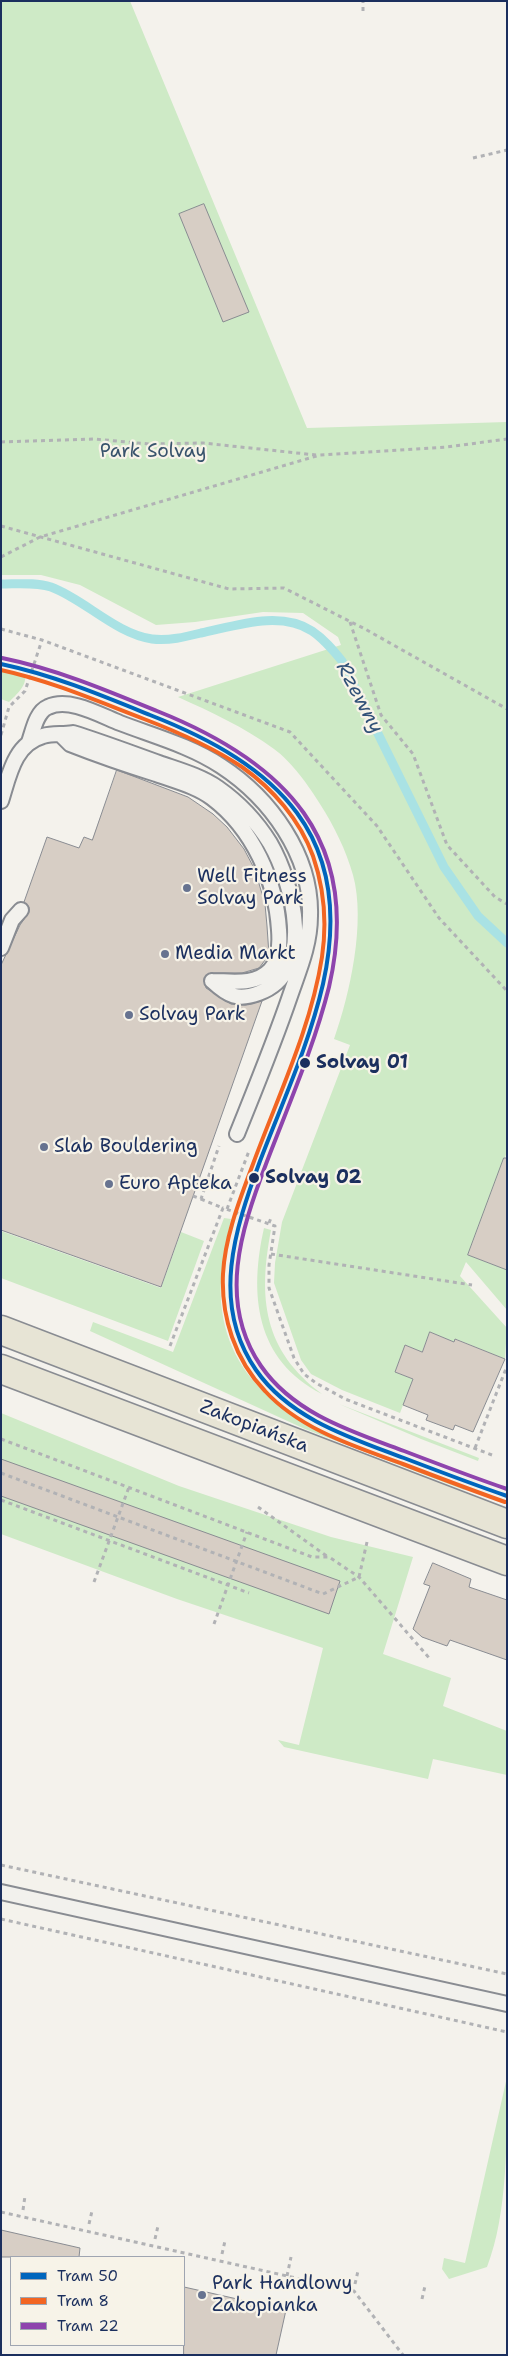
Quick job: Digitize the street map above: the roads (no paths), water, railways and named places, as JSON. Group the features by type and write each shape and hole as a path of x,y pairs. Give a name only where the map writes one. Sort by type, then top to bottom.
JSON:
{"main road":[{"name":"Zakopiańska","path":"1,1330 507,1524"},
{"name":"Zakopiańska","path":"1,1369 507,1561"}],"lane":[{"path":"29,742 40,712 46,707 62,704 83,709 180,746 221,765 247,786 282,825 293,844 307,888 311,915 308,944 282,1021 237,1134"},
{"path":"1,801 17,755 29,742 44,735 62,736 74,733 81,742 188,786 212,799 229,815 256,851 273,888 279,939 278,956 271,970 253,980 240,982 212,981 226,994 236,997 246,997 266,991 279,982 290,965 294,933 291,898 286,879 268,841 253,819 218,787 192,774 81,742"},
{"path":"1,948 12,920 21,910"},
{"path":"1,1384 71,1396"},
{"path":"1,1892 507,2004"}],"waterway":[{"name":"Rzewny","path":"1,584 33,584 51,587 76,599 113,624 139,636 152,639 177,638 243,624 272,621 286,621 312,631 342,661 444,867 478,916 507,943"}],"tram line":[{"name":"22","path":"2,658 42,668 81,681 203,731 243,755 277,782 304,813 323,849 334,889 337,935 329,987 316,1032 248,1214 238,1266 237,1291 240,1317 248,1342 261,1366 275,1383 307,1409 345,1428 507,1489"},
{"name":"50","path":"1,664 77,686 196,735 236,757 270,783 297,813 317,847 328,887 330,932 323,984 317,1007 242,1213 231,1266 230,1293 234,1319 242,1345 256,1370 286,1402 304,1414 363,1443 507,1496"},
{"name":"8","path":"1,670 74,692 207,746 242,767 264,785 275,795 301,830 313,856 320,880 324,906 324,944 317,983 302,1036 243,1191 230,1232 224,1260 223,1290 232,1337 238,1352 254,1379 279,1405 295,1416 347,1443 505,1502"}],"place":[{"name":"Well Fitness Solvay Park","path":"187,888"},
{"name":"Media Markt","path":"165,954"},
{"name":"Solvay Park","path":"129,1015"},
{"name":"Solvay 01","path":"305,1063"},
{"name":"Slab Bouldering","path":"44,1147"},
{"name":"Solvay 02","path":"254,1178"},
{"name":"Euro Apteka","path":"109,1184"},
{"name":"Park Handlowy Zakopianka","path":"202,2295"}],"park label":[{"name":"Park Solvay","path":"153,452"}]}
